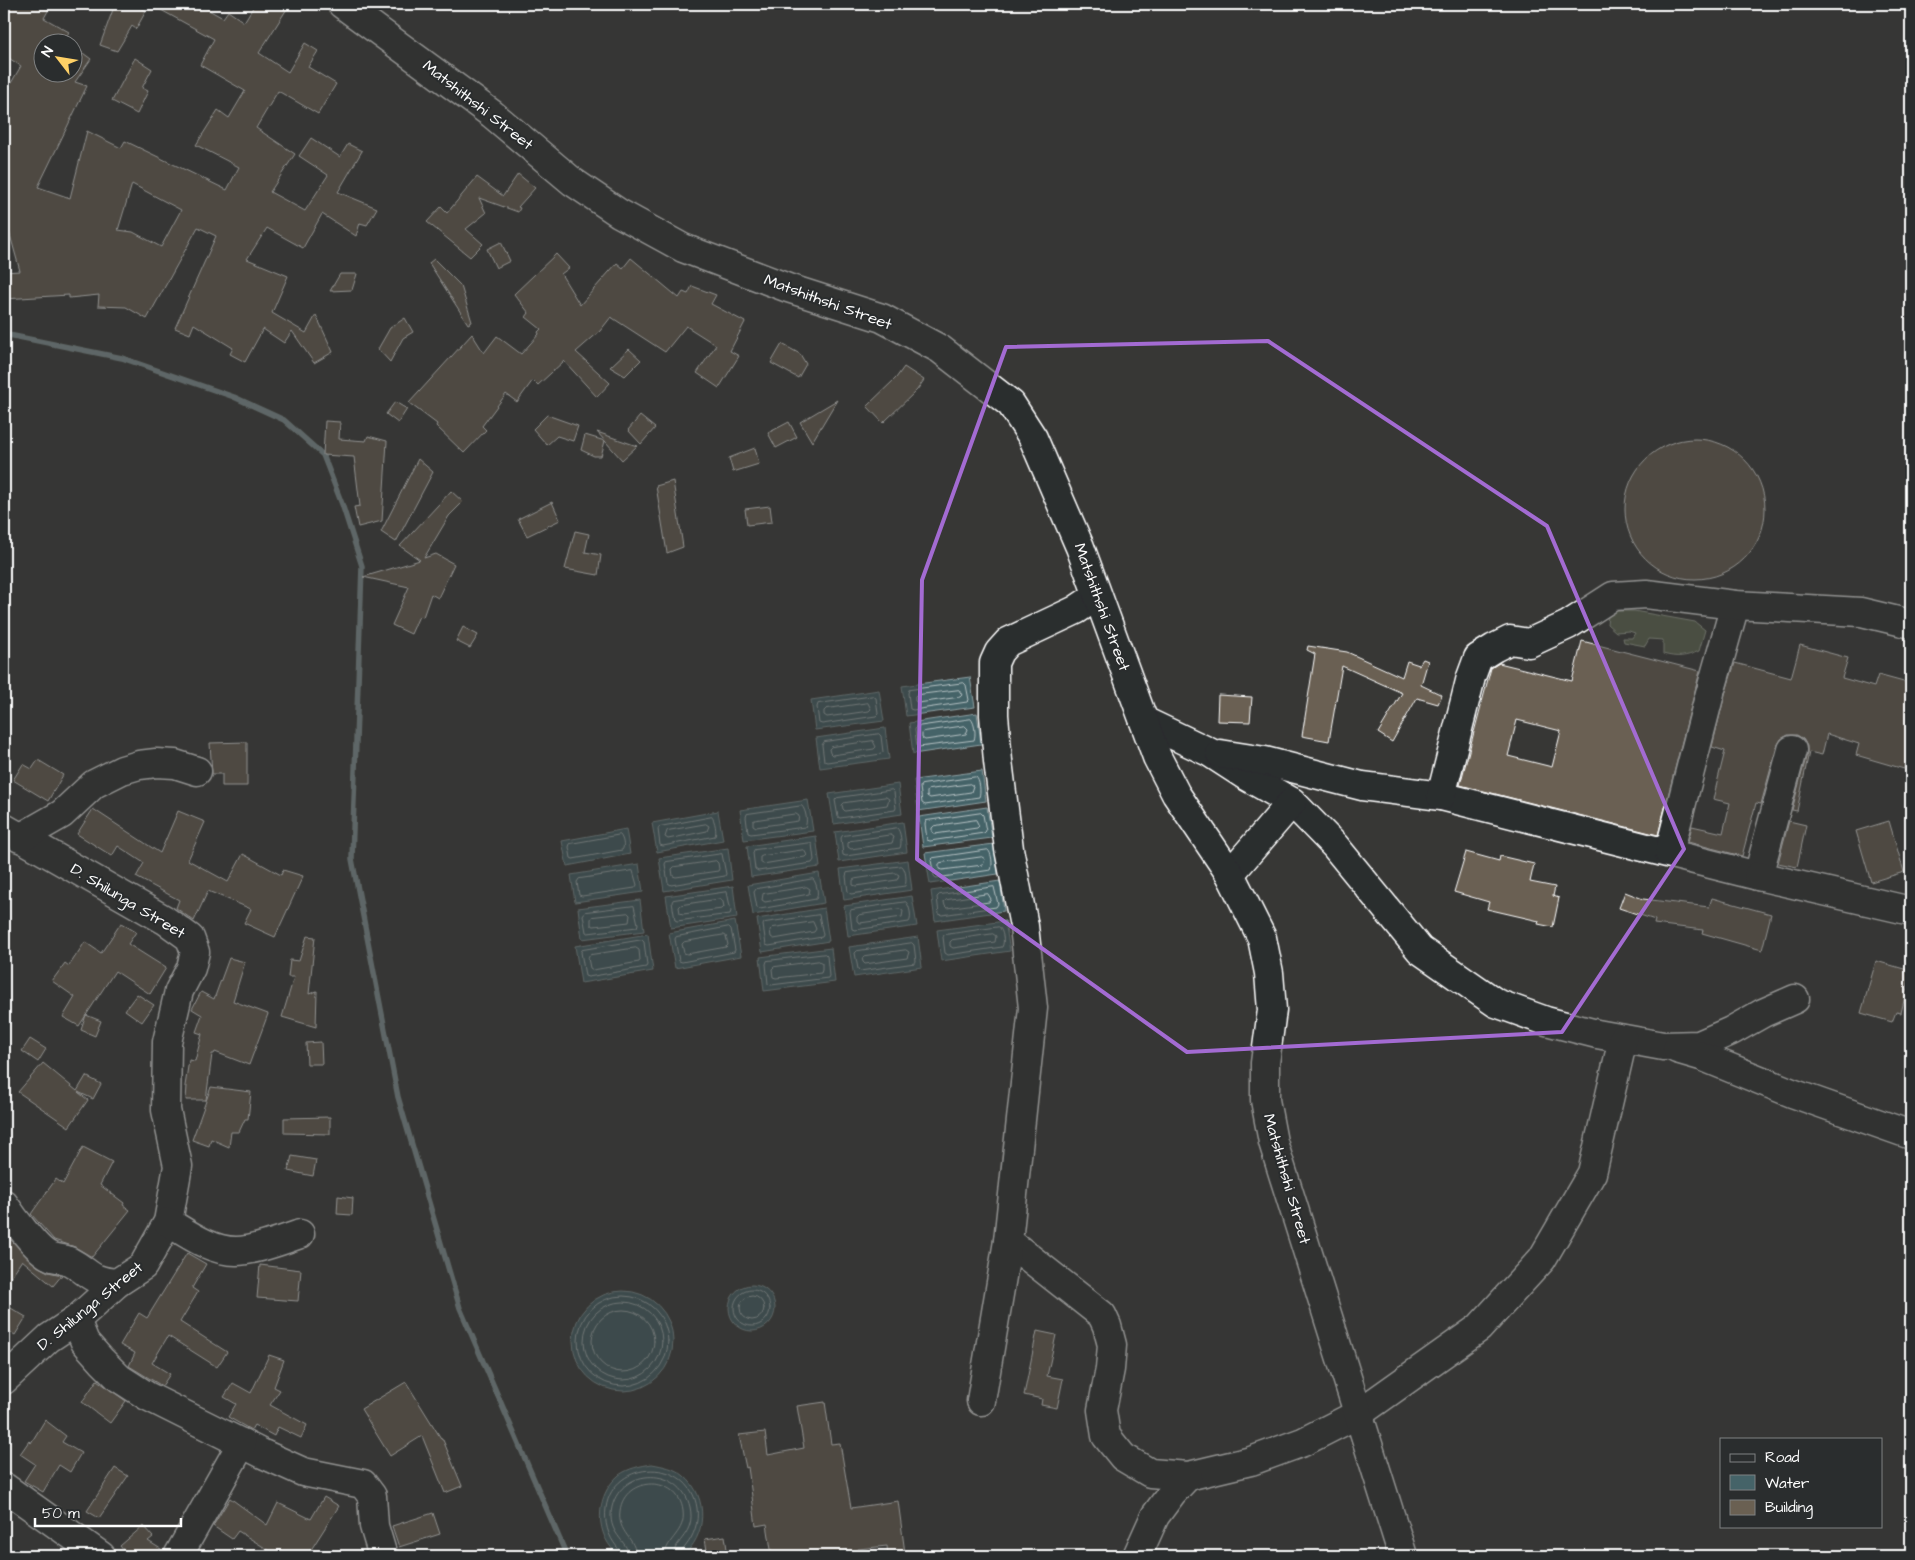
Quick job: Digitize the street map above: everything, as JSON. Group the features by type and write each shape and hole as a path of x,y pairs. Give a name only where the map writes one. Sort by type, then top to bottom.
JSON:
{"main road":[{"name":"Matshithshi Street","path":"342,4 492,114 574,182 619,213 683,248 788,288 882,318 940,349 1011,404 1033,438 1080,547 1157,757 1176,794 1230,874 1262,938 1269,973 1272,1010 1265,1063 1266,1100 1273,1142 1403,1556"},
{"path":"1441,796 1471,677 1478,658 1510,640 1529,643 1568,625 1613,596 1646,594 1735,605 1861,612 1911,624"},
{"path":"981,1401 1008,1241 1033,1008 1024,926 1009,848 998,761 994,715 994,663 999,652 1008,642 1076,610 1097,596"},
{"path":"1670,853 1711,690 1735,605"},
{"path":"1144,721 1208,752 1292,802 1335,846 1420,950 1496,1003 1546,1021 1701,1056 1792,1093 1911,1135"},
{"path":"1758,876 1792,750"},
{"path":"1208,752 1265,761 1362,786 1441,796 1758,876 1911,912"},
{"path":"12,833 62,814 94,784 122,770 156,763 174,764 197,771"},
{"path":"1230,874 1292,802"},
{"name":"D. Shilunga Street","path":"4,1380 49,1338 76,1320 117,1283 143,1266 168,1222 178,1166 166,1110 166,1042 179,991 195,952 190,938 165,920 12,833"},
{"path":"1663,1046 1699,1045 1795,999"},
{"path":"1008,1241 1102,1314 1112,1345 1110,1369 1102,1410 1106,1436 1123,1457 1150,1473 1188,1476 1251,1461 1294,1445 1358,1414 1479,1328 1542,1259 1592,1173 1623,1038"},
{"path":"4,1204 24,1233 48,1256 68,1260 87,1275 103,1282 117,1283"},
{"path":"168,1222 213,1247 236,1251 277,1243 300,1234"},
{"path":"76,1320 85,1342 119,1378 147,1396 304,1472 362,1484 372,1496 374,1526 383,1556"},
{"path":"178,1556 242,1443"},
{"path":"1137,1556 1155,1516 1172,1493 1188,1476"},
{"path":"4,1487 101,1556"}],"highlighted area":[{"path":"1268,341 1547,526 1684,849 1562,1032 1187,1052 917,859 922,580 1006,347"}],"green space":[{"path":"1616,611 1634,611 1695,622 1705,630 1699,651 1686,656 1673,656 1663,654 1663,640 1649,639 1645,646 1624,642 1623,638 1632,638 1635,633 1629,631 1616,632 1607,624 1608,616"}],"water":[{"path":"970,677 975,707 906,716 902,686"},
{"path":"879,690 884,721 815,730 811,700"},
{"path":"977,713 981,744 913,754 909,723"},
{"path":"885,728 889,759 820,768 816,738"},
{"path":"982,771 986,801 918,811 914,780"},
{"path":"898,784 902,814 834,824 829,794"},
{"path":"808,800 813,831 744,840 740,810"},
{"path":"987,807 992,838 923,847 919,817"},
{"path":"718,811 723,840 657,852 652,823"},
{"path":"903,822 907,852 839,862 835,832"},
{"path":"626,829 630,854 567,866 562,841"},
{"path":"816,836 820,867 751,877 747,846"},
{"path":"994,844 998,874 930,884 925,853"},
{"path":"728,848 732,880 664,891 659,858"},
{"path":"908,860 912,890 844,900 840,869"},
{"path":"639,864 643,892 575,902 571,875"},
{"path":"819,873 824,903 753,915 748,885"},
{"path":"1000,881 1004,911 935,921 931,891"},
{"path":"733,886 737,918 671,928 666,896"},
{"path":"912,896 917,926 848,936 844,906"},
{"path":"640,900 644,931 582,939 578,908"},
{"path":"824,908 829,941 762,952 757,919"},
{"path":"735,921 741,956 675,968 669,933"},
{"path":"1005,921 1010,951 941,961 937,930"},
{"path":"648,934 653,971 581,983 575,946"},
{"path":"918,937 922,967 854,977 849,947"},
{"path":"831,948 835,982 764,991 760,957"},
{"path":"748,1285 756,1285 765,1289 771,1295 775,1308 771,1321 765,1327 756,1331 748,1331 739,1327 733,1321 729,1312 729,1304 733,1295 739,1289"},
{"path":"623,1291 633,1292 651,1299 665,1313 672,1331 672,1351 665,1369 651,1383 633,1390 623,1391 613,1390 595,1383 581,1369 574,1351 573,1341 574,1331 581,1313 595,1299 613,1292"},
{"path":"652,1464 677,1471 692,1485 698,1495 701,1506 700,1528 690,1548 682,1556 620,1556 611,1548 605,1538 600,1516 601,1505 611,1484 619,1475 631,1469"}],"building":[{"path":"4,4 52,4 44,18 69,32 32,32 32,82 75,82 87,86 38,187 70,198 87,131 121,148 125,141 227,190 239,167 196,145 218,110 229,118 245,91 200,65 214,39 150,4 198,4 223,18 228,11 244,22 255,4 290,4 259,53 288,72 305,43 318,51 308,67 336,84 318,114 278,91 256,128 295,154 270,192 305,211 328,175 299,156 311,138 340,157 348,144 362,151 338,192 377,208 367,225 360,223 356,236 322,214 303,248 267,228 247,259 288,276 272,313 306,333 316,315 333,352 314,363 292,331 284,343 263,329 245,362 230,354 233,348 194,324 190,334 175,328 216,236 198,227 147,319 126,307 98,306 99,295 69,298 69,295 4,299 4,272 20,271 7,224 4,224 4,95 21,66 4,55","holes":["132,184 181,210 161,247 133,232 118,230"]},
{"path":"115,4 132,4 146,11 136,29 132,26 117,51 100,45"},
{"path":"82,52 91,59 82,72"},
{"path":"135,58 152,69 142,88 148,91 137,114 112,101"},
{"path":"518,174 535,188 518,207 520,208 518,212 479,198 486,213 466,229 483,244 470,257 427,222 441,207 447,213 477,177 503,196"},
{"path":"501,242 510,261 496,268 487,249"},
{"path":"556,254 569,268 561,274 580,305 617,263 623,268 631,258 679,298 683,292 688,294 692,286 716,295 711,304 745,322 730,351 739,356 719,388 697,373 716,345 686,326 665,352 611,317 600,331 576,352 610,383 597,397 564,361 538,385 533,380 517,402 506,394 482,426 486,430 464,453 436,426 437,424 409,403 472,334 484,353 497,336 521,354 539,334 538,332 541,329 526,317 529,313 514,294"},
{"path":"434,259 461,286 472,322 468,324 429,263"},
{"path":"340,274 357,274 352,290 330,291"},
{"path":"405,318 413,332 403,338 390,362 378,349 390,328"},
{"path":"782,344 800,354 806,364 798,378 771,363"},
{"path":"629,349 641,360 625,376 610,367"},
{"path":"904,367 924,380 917,390 883,423 867,406 896,378"},
{"path":"837,400 812,442 800,422"},
{"path":"395,402 407,409 398,423 386,414"},
{"path":"547,415 578,426 573,441 557,436 547,445 533,429"},
{"path":"640,416 655,428 641,444 628,430"},
{"path":"325,421 340,422 339,439 366,441 368,436 387,441 382,521 358,527 354,507 360,506 354,457 323,455"},
{"path":"789,422 797,437 776,448 768,433"},
{"path":"597,432 637,446 622,460"},
{"path":"585,435 605,441 601,456 594,456 581,450"},
{"path":"1695,439 1709,440 1722,444 1745,459 1760,482 1764,495 1764,523 1760,536 1745,559 1722,574 1709,578 1695,579 1681,578 1668,574 1645,559 1630,536 1626,523 1625,509 1626,495 1630,482 1645,459 1668,444 1681,440"},
{"path":"755,448 759,464 733,472 729,458"},
{"path":"418,459 433,472 396,542 381,532"},
{"path":"673,481 683,547 667,553 656,486"},
{"path":"451,491 463,502 449,516 424,558 436,554 454,564 438,598 431,594 423,617 419,616 411,634 392,625 409,587 363,577 420,560 400,546"},
{"path":"552,502 560,520 527,536 518,519"},
{"path":"770,506 772,522 747,525 745,509"},
{"path":"575,531 589,534 585,552 601,555 598,575 565,569"},
{"path":"463,627 478,635 470,648 456,641"},
{"path":"1582,641 1700,671 1658,835 1460,785 1491,668 1499,663 1572,681","holes":["1517,720 1561,731 1552,767 1508,756"]},
{"path":"1800,645 1848,658 1842,678 1874,687 1878,675 1911,684 1911,742 1904,769 1856,755 1859,744 1827,734 1822,755 1809,752 1797,811 1792,810 1807,754 1807,746 1803,739 1797,735 1788,735 1781,739 1777,746 1761,804 1756,803 1742,856 1688,842 1692,826 1723,833 1730,803 1713,799 1725,751 1712,747 1735,663 1791,678"},
{"path":"1308,646 1347,652 1402,677 1407,661 1419,665 1423,659 1428,661 1421,685 1442,695 1438,704 1417,698 1392,742 1378,733 1402,693 1342,666 1329,741 1302,736 1315,654 1307,650"},
{"path":"1218,695 1252,697 1250,722 1217,721"},
{"path":"247,742 247,786 222,786 222,774 212,774 210,743"},
{"path":"38,760 63,775 48,801 13,780 23,764 32,769"},
{"path":"93,809 160,853 178,811 205,822 188,860 228,882 243,854 281,875 283,870 303,876 275,937 244,923 251,909 208,891 194,921 176,908 179,900 136,877 144,863 118,846 112,856 77,834"},
{"path":"1789,821 1806,825 1797,867 1778,863"},
{"path":"1889,821 1904,872 1871,882 1856,831"},
{"path":"1466,852 1499,861 1500,856 1534,864 1530,882 1555,887 1553,896 1559,898 1553,927 1538,924 1539,921 1487,909 1489,902 1454,892"},
{"path":"1625,892 1643,899 1709,907 1712,898 1771,914 1762,950 1702,933 1703,930 1654,924 1655,920 1619,908"},
{"path":"121,923 136,932 128,944 166,968 150,994 115,971 79,1026 63,1017 75,997 52,981 65,963 69,966 85,942 101,953"},
{"path":"307,936 315,937 309,994 317,991 316,1027 282,1017 294,977 288,977 290,960 299,961"},
{"path":"229,958 245,962 233,1001 268,1014 249,1065 215,1052 212,1054 206,1100 186,1100 187,1086 185,1086 189,1060 195,1061 202,1034 196,1032 202,1015 192,1009 201,992 214,999"},
{"path":"1876,961 1911,971 1901,1013 1896,1012 1892,1022 1861,1013"},
{"path":"137,994 154,1005 142,1022 125,1010"},
{"path":"86,1015 101,1021 95,1036 81,1030"},
{"path":"30,1039 46,1049 38,1062 22,1051"},
{"path":"321,1042 322,1064 307,1064 306,1043"},
{"path":"43,1063 77,1091 86,1076 101,1084 93,1099 78,1092 88,1100 69,1127 18,1092"},
{"path":"211,1087 251,1092 248,1119 245,1119 239,1132 231,1132 229,1147 211,1139 209,1146 192,1140"},
{"path":"330,1117 330,1134 284,1133 284,1118"},
{"path":"83,1147 112,1162 100,1185 124,1203 123,1205 130,1210 92,1257 75,1247 54,1240 31,1214 56,1179 63,1184"},
{"path":"292,1156 316,1160 313,1176 288,1171"},
{"path":"338,1196 353,1198 352,1215 337,1214"},
{"path":"11,1240 37,1266 48,1272 62,1275 53,1286 22,1260 4,1287 4,1250"},
{"path":"187,1253 206,1264 192,1288 198,1292 180,1322 227,1352 217,1367 168,1336 152,1363 170,1374 162,1386 129,1366 135,1353 120,1345 139,1313 147,1318"},
{"path":"260,1265 301,1270 298,1301 257,1298"},
{"path":"4,1304 26,1317 15,1335 4,1328"},
{"path":"1037,1331 1056,1335 1047,1376 1063,1379 1057,1408 1041,1405 1042,1399 1024,1395"},
{"path":"269,1355 284,1360 274,1387 280,1390 270,1405 307,1425 301,1438 278,1427 274,1436 254,1425 251,1430 228,1417 236,1404 224,1397 233,1383 251,1393"},
{"path":"97,1380 126,1401 110,1423 82,1402"},
{"path":"406,1382 443,1440 462,1486 445,1493 422,1436 390,1456 361,1409"},
{"path":"825,1402 831,1444 840,1443 851,1508 898,1501 905,1553 888,1556 887,1546 858,1549 858,1554 836,1556 772,1556 767,1524 756,1526 748,1467 746,1468 739,1435 765,1432 768,1455 804,1448 797,1406"},
{"path":"45,1420 66,1436 62,1442 81,1453 70,1472 59,1465 43,1492 24,1481 35,1464 20,1454 29,1441 31,1443"},
{"path":"115,1468 128,1476 99,1518 87,1511"},
{"path":"324,1497 339,1506 307,1556 278,1556 238,1531 232,1539 213,1526 230,1498 267,1525 278,1503 311,1519"},
{"path":"433,1513 440,1534 399,1547 392,1526"},
{"path":"143,1526 153,1537 148,1541 164,1551 162,1556 128,1556 120,1546"},
{"path":"725,1536 728,1556 708,1556 705,1539"}],"waterway":[{"path":"4,334 122,358 234,397 284,420 323,455 342,504 362,566 352,859 398,1097 460,1308 567,1556"}]}
